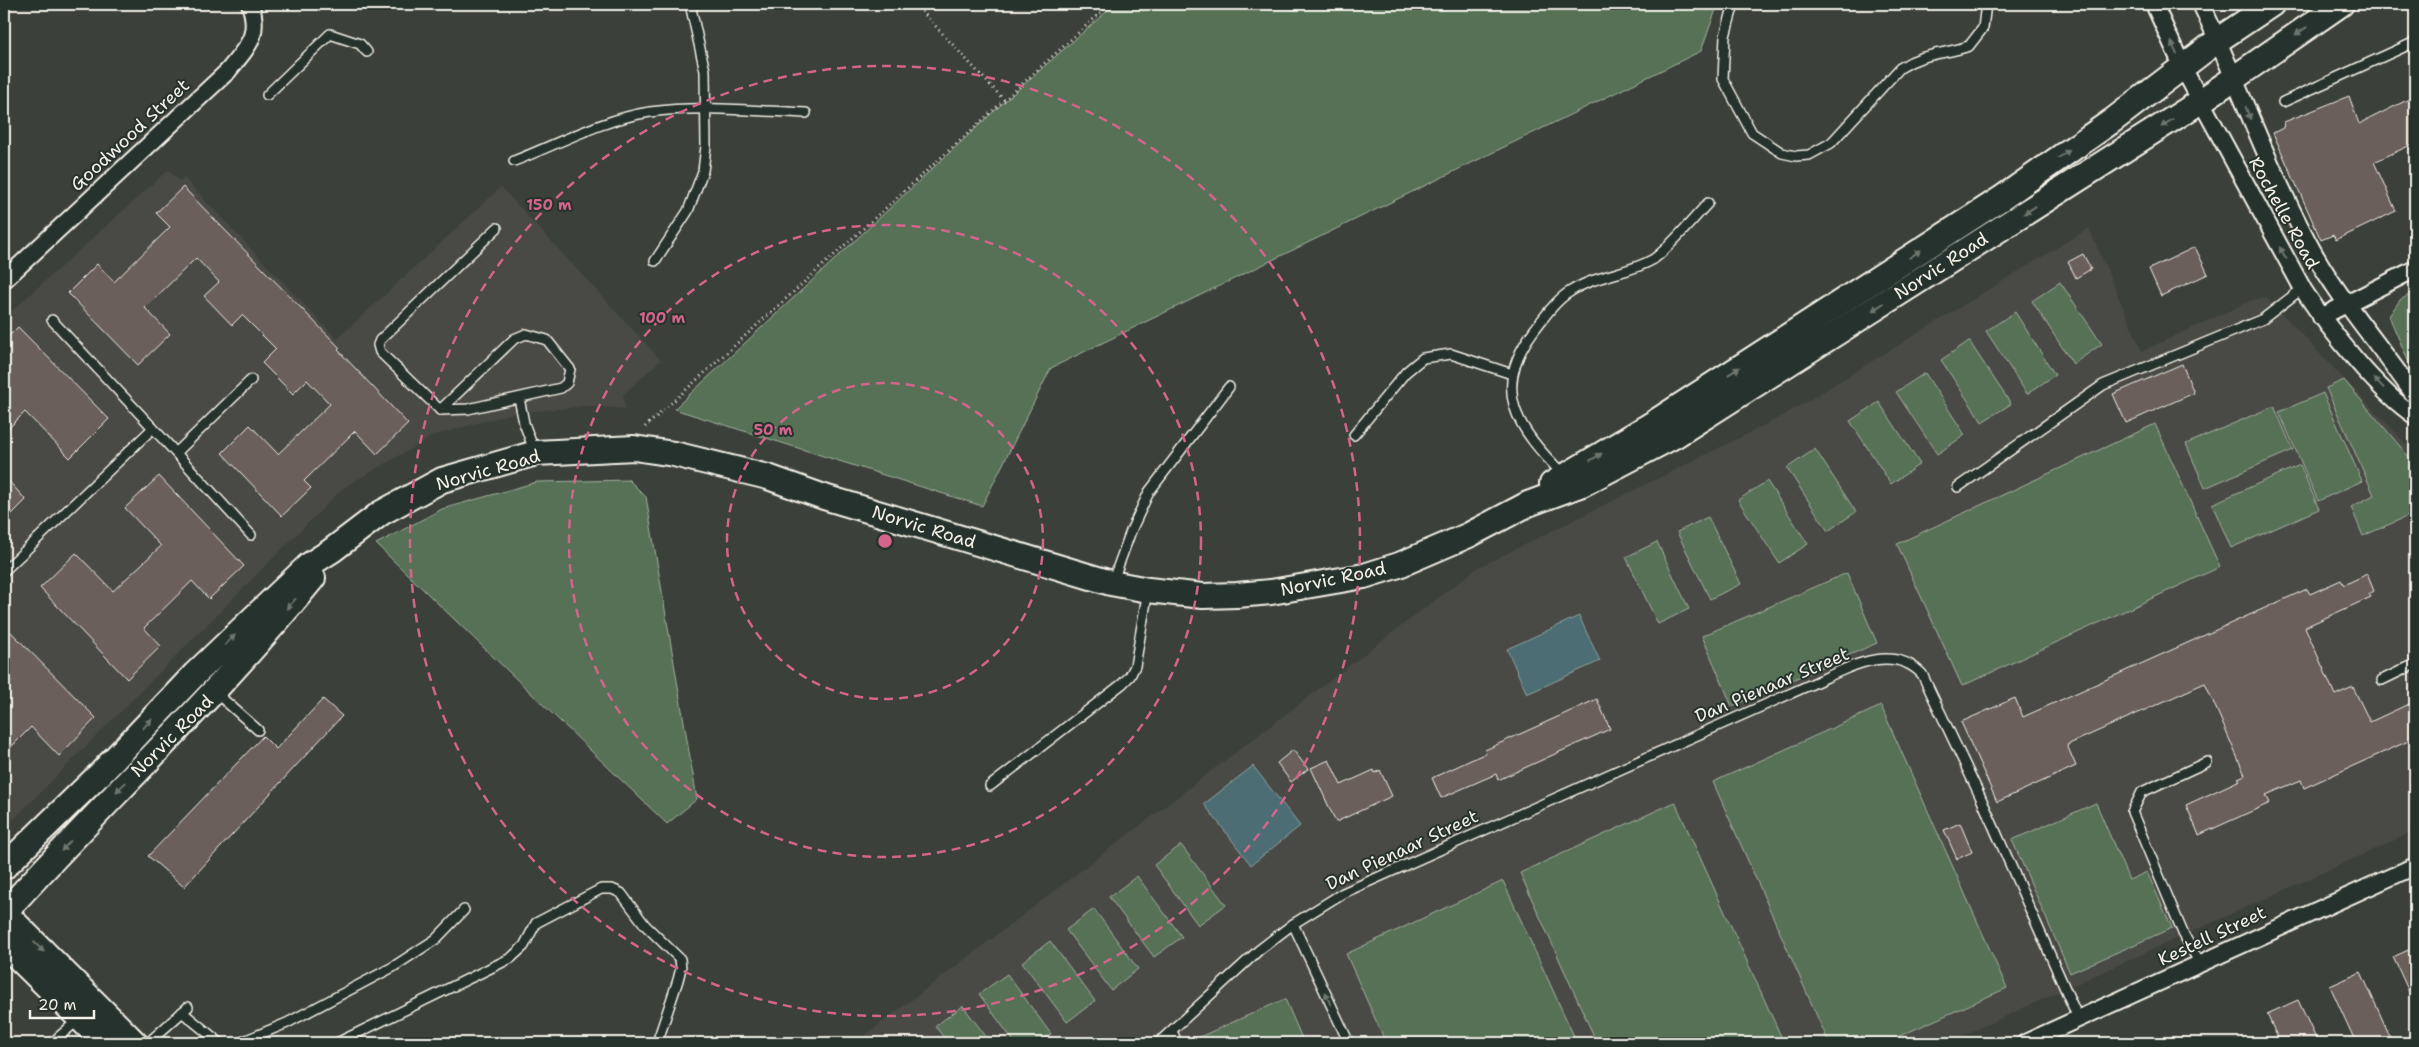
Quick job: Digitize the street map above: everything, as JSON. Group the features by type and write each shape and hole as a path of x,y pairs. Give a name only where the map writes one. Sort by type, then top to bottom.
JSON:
{"street":[{"name":"Goodwood Street","path":"4,280 228,71 248,47 254,31 254,17 250,4"},
{"name":"Rochelle Road","path":"2154,4 2183,68 2303,288 2321,317 2387,391 2415,416"},
{"name":"Rochelle Road","path":"2201,4 2235,76 2248,113 2283,194 2312,249 2415,396"},
{"name":"Norvic Road","path":"1568,482 1652,424 2002,198 2112,121 2218,40 2272,4"},
{"name":"Norvic Road","path":"4,913 98,810 289,583 309,565 331,551 381,513 442,480 536,454 634,448 674,454 768,478 824,497 1112,583 1148,590 1204,596 1237,595 1271,592 1364,576 1399,565 1469,535 1568,482 1676,435 2201,101 2341,4"},
{"path":"2321,317 2415,269"},
{"name":"Norvic Road","path":"4,867 102,772 205,683"},
{"name":"Kestell Street","path":"2025,1043 2415,866"},
{"path":"4,913 135,1043"},
{"path":"4,944 105,1043"}],"lane":[{"path":"655,261 688,212 699,184 706,146 705,71 690,4"},
{"path":"1734,4 1725,36 1723,79 1752,133 1782,153 1796,156 1809,155 1831,143 1905,65 1921,56 1969,46 1983,28 1986,4"},
{"path":"267,96 330,34 360,44 367,52"},
{"path":"2283,102 2415,42"},
{"path":"514,162 623,118 651,112 705,110 806,113"},
{"path":"1568,482 1538,449 1510,398 1515,360 1529,337 1555,305 1570,291 1654,259 1708,203"},
{"path":"440,410 514,339 526,334 547,340 570,369 567,383 561,388 468,409 440,410 380,352 378,345 380,340 497,228"},
{"path":"1958,487 2103,385 2263,319 2303,288"},
{"path":"52,320 251,535"},
{"path":"1354,434 1406,372 1424,358 1451,354 1512,374"},
{"path":"176,453 251,380"},
{"path":"1112,583 1131,531 1149,492 1229,387"},
{"path":"519,398 524,423 536,454"},
{"path":"4,571 153,428"},
{"path":"990,786 1130,676 1135,666 1148,590"},
{"name":"Dan Pienaar Street","path":"1158,1043 1259,950 1293,924 1343,893 1805,687 1871,660 1895,659 1907,662 1922,674 1984,805 2070,995 2078,1018"},
{"path":"2382,680 2415,664"},
{"path":"205,683 258,730"},
{"path":"2200,964 2183,933 2132,812 2142,792 2207,762"},
{"path":"337,1043 512,958 524,946 536,923 601,889 612,889 621,893 645,926 680,959 681,968 678,980 656,1043"},
{"path":"239,1043 287,1023 393,967 436,939 464,910"},
{"path":"1293,924 1349,1043"},
{"path":"148,1043 185,1009 220,1043"},
{"path":"52,1043 80,1018"},
{"path":"1172,1031 1177,1043"}],"path":[{"path":"915,4 1005,101"},
{"path":"621,448 1110,4"}],"shaded area":[{"path":"168,170 179,181 184,178 337,339 501,187 661,360 623,395 626,409 586,406 510,414 435,435 343,488 4,829 4,318"},
{"path":"2089,228 2142,351 2252,300 2266,297 2415,453 2415,831 1946,1043 855,1043 1477,568 1783,416"}],"green space":[{"path":"1115,4 1718,4 1701,51 1051,368 982,506 674,409 1005,101"},
{"path":"2060,282 2102,344 2073,364 2032,301"},
{"path":"2415,292 2415,377 2389,316 2400,300"},
{"path":"2015,312 2055,375 2027,394 1986,331"},
{"path":"1969,341 2011,404 1982,422 1941,360"},
{"path":"1925,373 1965,435 1937,454 1896,392"},
{"path":"2344,380 2415,464 2415,513 2363,536 2351,507 2374,495 2326,388"},
{"path":"2323,393 2362,481 2318,501 2279,412"},
{"path":"1879,402 1920,464 1891,484 1850,421"},
{"path":"2274,406 2293,450 2205,488 2186,444"},
{"path":"2155,424 2220,567 1962,686 1897,544"},
{"path":"1815,449 1856,512 1828,531 1787,468"},
{"path":"2300,465 2319,509 2231,548 2212,504"},
{"path":"629,480 646,497 697,799 667,824 376,544 442,509 537,482"},
{"path":"1767,481 1808,544 1779,563 1738,500"},
{"path":"1708,517 1741,584 1710,599 1677,532"},
{"path":"1657,542 1689,609 1658,624 1626,557"},
{"path":"1847,573 1877,643 1732,706 1702,636"},
{"path":"1881,706 2007,988 1884,1043 1829,1043 1713,782"},
{"path":"1675,802 1784,1043 1597,1043 1520,873"},
{"path":"2096,803 2129,880 2147,872 2172,928 2070,973 2012,840"},
{"path":"1181,845 1226,905 1198,925 1154,865"},
{"path":"1137,876 1182,937 1154,957 1109,897"},
{"path":"1503,881 1577,1043 1386,1043 1346,954"},
{"path":"1094,909 1138,969 1111,990 1066,930"},
{"path":"1050,941 1095,1001 1067,1022 1022,962"},
{"path":"1007,974 1051,1034 1039,1043 1015,1043 979,994"},
{"path":"1285,999 1304,1043 1199,1043 1197,1038"},
{"path":"963,1006 991,1043 948,1043 935,1026"}],"water":[{"path":"1579,616 1600,661 1527,694 1507,649"},
{"path":"1253,766 1300,826 1251,865 1204,804"}],"building":[{"path":"2349,96 2359,124 2415,96 2415,143 2374,162 2396,211 2336,240 2333,235 2321,240 2273,133 2283,128 2284,122"},
{"path":"183,187 340,348 338,350 408,424 377,454 355,431 304,481 311,488 282,516 222,453 250,425 278,454 330,404 307,380 293,394 262,363 276,349 242,315 232,325 204,296 219,282 196,258 145,308 170,334 138,365 68,293 97,264 114,282 170,227 156,213"},
{"path":"2195,247 2208,274 2161,296 2149,269"},
{"path":"2083,254 2091,269 2076,278 2068,262"},
{"path":"18,327 109,419 70,458 25,412 4,433 4,341"},
{"path":"2182,364 2194,393 2126,423 2113,394"},
{"path":"4,476 26,500 4,522"},
{"path":"159,476 244,566 209,599 192,581 144,628 161,646 127,679 40,588 76,553 113,591 161,546 125,508"},
{"path":"2367,574 2374,591 2369,594 2371,597 2305,627 2335,695 2353,687 2370,722 2415,701 2415,738 2304,788 2301,780 2266,795 2270,803 2199,835 2186,805 2240,780 2238,778 2245,775 2205,683 2067,745 2076,766 1997,802 1961,722 2015,698 2023,717 2307,589 2310,594 2341,580 2344,585"},
{"path":"4,625 96,718 59,756 31,727 4,754"},
{"path":"323,699 342,716 184,887 148,856 263,736 276,749"},
{"path":"1597,699 1610,729 1498,780 1496,774 1441,798 1432,778 1486,753 1485,750"},
{"path":"1293,750 1308,769 1291,782 1277,763"},
{"path":"1329,760 1341,785 1374,770 1375,773 1380,770 1392,796 1336,822 1311,768"},
{"path":"1960,823 1972,852 1957,859 1944,830"},
{"path":"2415,947 2415,1005 2393,957"},
{"path":"2361,972 2393,1043 2356,1043 2330,986"},
{"path":"2298,1000 2318,1043 2280,1043 2267,1014"}]}
